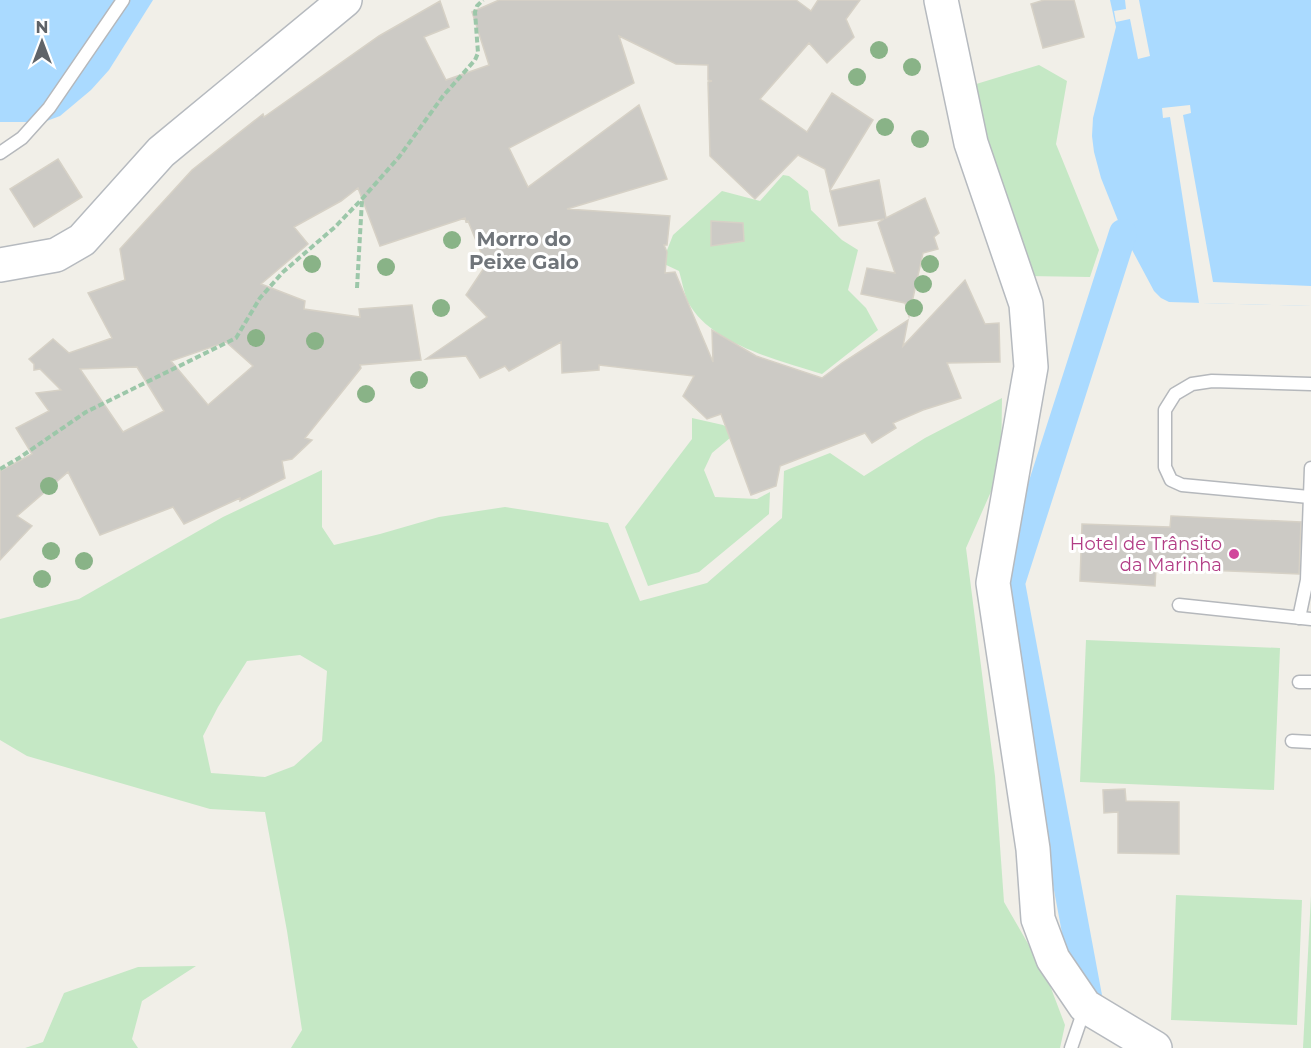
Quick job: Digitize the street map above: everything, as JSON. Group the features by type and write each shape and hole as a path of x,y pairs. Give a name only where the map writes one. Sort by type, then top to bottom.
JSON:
{"street":[{"path":"0,265 56,255 82,240 161,152 345,0"},
{"path":"941,0 971,143 1026,304 1031,367 993,583 1033,849 1038,919 1053,960 1085,1006 1155,1048"}],"lane":[{"path":"0,153 22,138 49,108 123,0"},
{"path":"1309,497 1182,485 1171,480 1165,467 1165,410 1175,394 1192,384 1212,381 1311,384"},
{"path":"1179,604 1305,618 1311,468"},
{"path":"1292,741 1311,742"},
{"path":"1071,1048 1085,1006"}],"path":[{"path":"0,469 86,412 236,338 254,305 283,272 335,227 362,199 399,157 443,96 475,60 478,53 475,12 483,0"},
{"path":"357,288 362,199"}],"green space":[{"path":"1039,65 1067,81 1056,144 1099,250 1090,277 1027,276 973,85"},
{"path":"783,175 789,176 808,191 811,210 842,240 858,250 848,290 866,308 878,330 822,374 748,349 713,329 699,317 688,302 679,271 662,263 673,235 722,191 760,201"},
{"path":"1002,398 1001,469 966,548 995,776 1004,902 1046,975 1065,1025 1060,1048 291,1048 302,1030 265,812 210,809 27,756 0,740 0,619 79,599 223,517 322,470 322,527 334,545 439,517 505,507 608,523 640,601 707,583 782,518 784,471 830,453 864,476 925,438","holes":["300,655 327,671 322,741 294,766 265,777 211,773 203,736 247,661"]},
{"path":"692,418 723,425 736,433 712,453 704,470 715,497 757,499 770,492 769,514 699,572 648,586 625,527 692,439"},
{"path":"1086,640 1280,648 1274,790 1080,782"},
{"path":"1176,895 1302,900 1297,1025 1171,1020"},
{"path":"1311,896 1311,1048 1303,1048"},
{"path":"196,966 142,1001 132,1039 138,1048 25,1048 43,1042 64,993 138,967"}],"water":[{"path":"0,0 153,0 109,70 91,90 60,116 44,122 0,122"},
{"path":"1110,0 1311,0 1311,306 1169,302 1154,291 1123,233 1101,178 1094,152 1093,118 1116,27"}],"pier":[{"path":"1125,0 1139,0 1150,56 1138,59 1130,19 1116,22 1114,11 1126,9"},
{"path":"1190,105 1191,113 1183,115 1213,282 1311,286 1311,306 1199,303 1170,117 1163,118 1162,108"}],"building":[{"path":"499,0 796,0 811,11 818,0 860,0 846,19 854,37 827,63 809,43 760,99 807,132 832,93 873,120 830,190 825,169 798,155 755,199 710,156 708,82 712,81 708,80 708,65 676,64 619,36 634,83 509,148 528,187 639,105 667,179 567,209 670,216 667,245 664,245 667,252 665,273 675,272 713,362 712,330 756,356 822,378 908,320 903,346 965,280 985,324 999,323 1000,362 947,363 961,398 923,410 893,423 896,428 872,443 865,433 780,466 776,486 751,495 721,414 707,419 683,396 694,376 599,365 599,370 562,373 561,342 509,371 505,366 480,378 466,356 426,359 487,317 466,295 486,265 465,218 380,246 358,188 341,201 294,227 308,244 261,284 305,301 304,309 360,317 359,309 412,305 421,360 360,365 361,368 305,438 312,440 292,459 282,461 285,478 240,501 240,498 184,524 173,507 100,535 68,472 17,516 32,526 0,560 0,471 32,454 16,428 49,411 36,393 61,390 40,369 34,370 34,364 29,359 53,339 69,353 112,338 88,293 125,280 120,249 192,170 263,114 264,117 379,36 440,1 449,27 424,37 446,80 489,65 472,12","holes":["226,342 253,366 208,405 171,361","137,367 164,411 123,432 80,369"]},
{"path":"1044,0 1074,0 1084,37 1043,48 1031,4"},
{"path":"58,159 82,197 34,227 10,189"},
{"path":"879,180 886,218 925,198 939,233 934,237 938,249 923,253 909,316 905,303 861,294 867,268 895,273 878,223 884,219 839,226 830,191"},
{"path":"711,221 743,223 744,241 711,246"},
{"path":"1171,516 1301,522 1299,574 1156,568 1155,586 1080,581 1082,524 1170,527"},
{"path":"1125,789 1126,801 1179,802 1179,854 1118,853 1118,812 1104,813 1103,790"}],"waterway":[{"path":"1090,1007 1011,583 1123,233"}],"place":[{"name":"Hotel de Trânsito da Marinha","path":"1234,554"}],"district":[{"name":"Morro do Peixe Galo","path":"524,250"}]}
